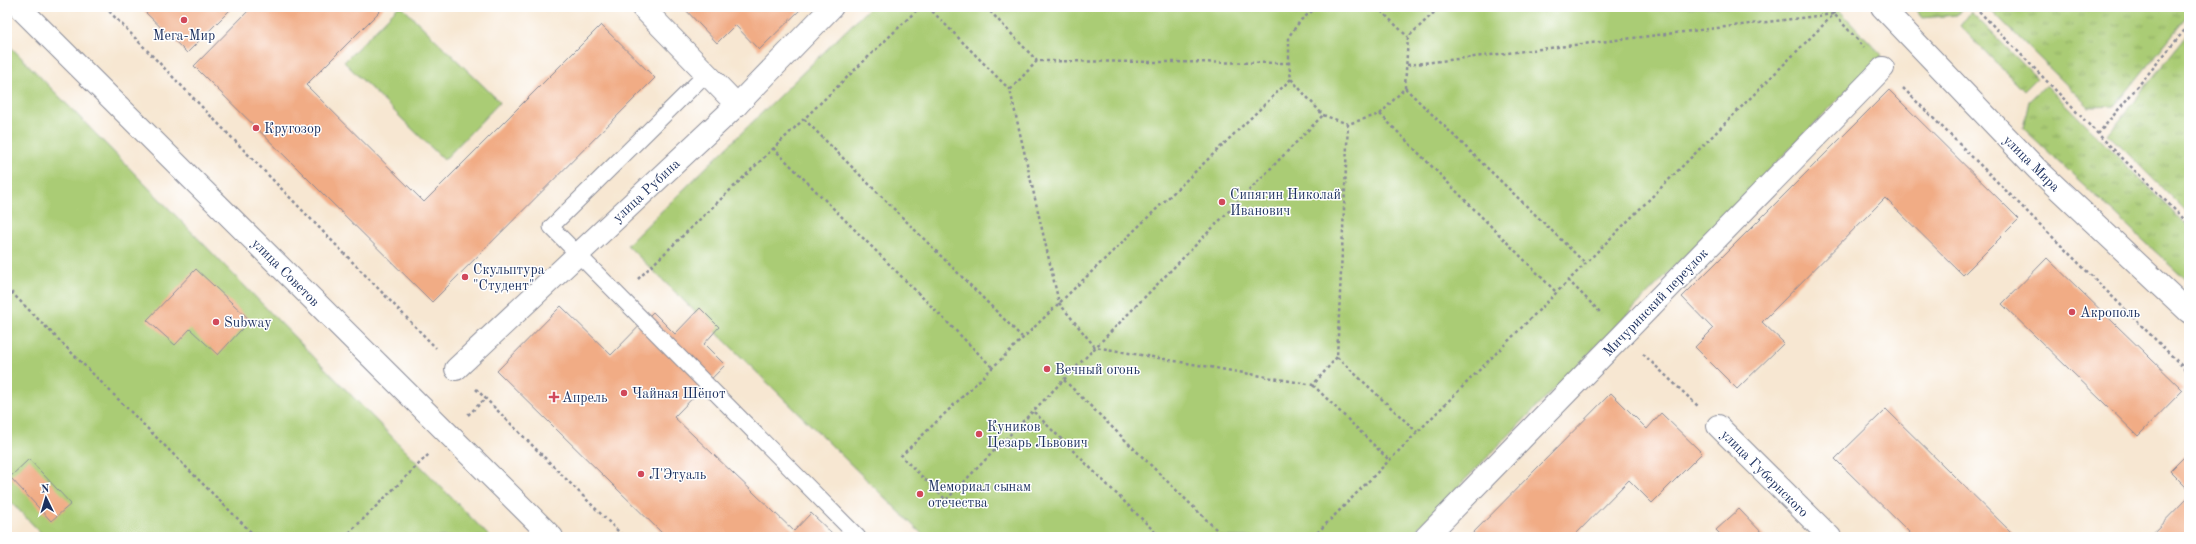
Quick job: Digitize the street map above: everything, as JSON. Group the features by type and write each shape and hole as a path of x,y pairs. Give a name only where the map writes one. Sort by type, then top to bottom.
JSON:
{"street":[{"name":"улица Советов","path":"19,7 552,537"},
{"path":"642,7 737,105"},
{"name":"улица Рубина","path":"456,369 737,105 832,7"},
{"name":"улица Мира","path":"1882,7 2037,169 2189,312"},
{"name":"Мичуринский переулок","path":"1426,537 1883,68"},
{"name":"улица Губернского","path":"1718,426 1830,537"}],"lane":[{"path":"706,74 551,227 858,537"}],"path":[{"path":"105,7 485,399 624,537"},
{"path":"619,297 920,7"},
{"path":"928,7 1010,90 1059,303 1095,347 1312,385 1389,460"},
{"path":"986,7 1037,61 1289,62"},
{"path":"1317,7 1301,20 1289,36 1290,79 1323,115 1348,124 1380,114 1405,88 1408,37 1440,7"},
{"path":"1377,7 1408,37"},
{"path":"1827,7 1883,68 2189,373"},
{"path":"1975,7 2098,134 2189,224"},
{"path":"1407,65 1834,14"},
{"path":"1313,537 1834,14"},
{"path":"2098,134 2189,25"},
{"path":"1010,90 1037,61"},
{"path":"1290,79 1022,337 993,368 901,456 946,500 1034,412 1095,347 1323,115"},
{"path":"1405,88 1585,263"},
{"path":"1380,114 1556,292"},
{"path":"804,119 1022,337"},
{"path":"1312,385 1337,357 1348,124"},
{"path":"773,148 993,368"},
{"path":"7,288 256,537"},
{"path":"1337,357 1417,432"},
{"path":"1064,380 1224,537"},
{"path":"345,537 485,399"},
{"path":"1034,412 1160,537"}],"green space":[{"path":"398,7 402,7 500,102 444,160 344,62"},
{"path":"870,7 1836,7 1882,55 1409,537 925,537 627,245"},
{"path":"1913,7 1963,7 1957,15 1922,18"},
{"path":"1988,7 2189,7 2189,14 2115,106 2089,107"},
{"path":"1971,12 2037,78 2024,91 1960,26"},
{"path":"2189,32 2189,215 2108,134"},
{"path":"7,43 490,537 45,537 7,498"},
{"path":"2046,85 2189,228 2189,283 2023,128 2029,101"}],"building":[{"path":"140,7 233,7 187,53"},
{"path":"252,7 384,7 306,85 424,202 601,25 655,78 432,302 194,66"},
{"path":"683,7 803,7 759,50 735,25 717,43"},
{"path":"1889,90 2019,219 1963,275 1885,198 1762,322 1784,343 1737,389 1695,347 1713,329 1682,297"},
{"path":"2047,258 2183,390 2138,436 2002,304"},
{"path":"196,269 250,320 218,355 190,329 175,345 147,320"},
{"path":"561,306 611,355 653,312 675,334 700,308 719,327 704,344 725,365 674,417 794,531 811,513 836,537 666,537 497,371"},
{"path":"1611,393 1647,429 1661,413 1702,453 1652,503 1629,480 1573,537 1469,537"},
{"path":"1886,409 2016,537 1914,537 1835,459"},
{"path":"2189,452 2189,490 2170,471"},
{"path":"29,459 71,504 51,521 10,477"},
{"path":"2189,496 2189,537 2149,537"},
{"path":"1739,509 1766,537 1723,537 1716,530"}],"place":[{"name":"Мега-Мир","path":"184,20"},
{"name":"Кругозор","path":"256,128"},
{"name":"Сипягин Николай Иванович","path":"1222,202"},
{"name":"Скульптура \"Студент\"","path":"465,277"},
{"name":"Акрополь","path":"2072,312"},
{"name":"Subway","path":"216,322"},
{"name":"Вечный огонь","path":"1047,369"},
{"name":"Чайная Шёпот","path":"624,393"},
{"name":"Апрель","path":"554,397"},
{"name":"Куников Цезарь Львович","path":"979,434"},
{"name":"Л'Этуаль","path":"641,474"},
{"name":"Мемориал сынам отечества","path":"920,494"}]}
